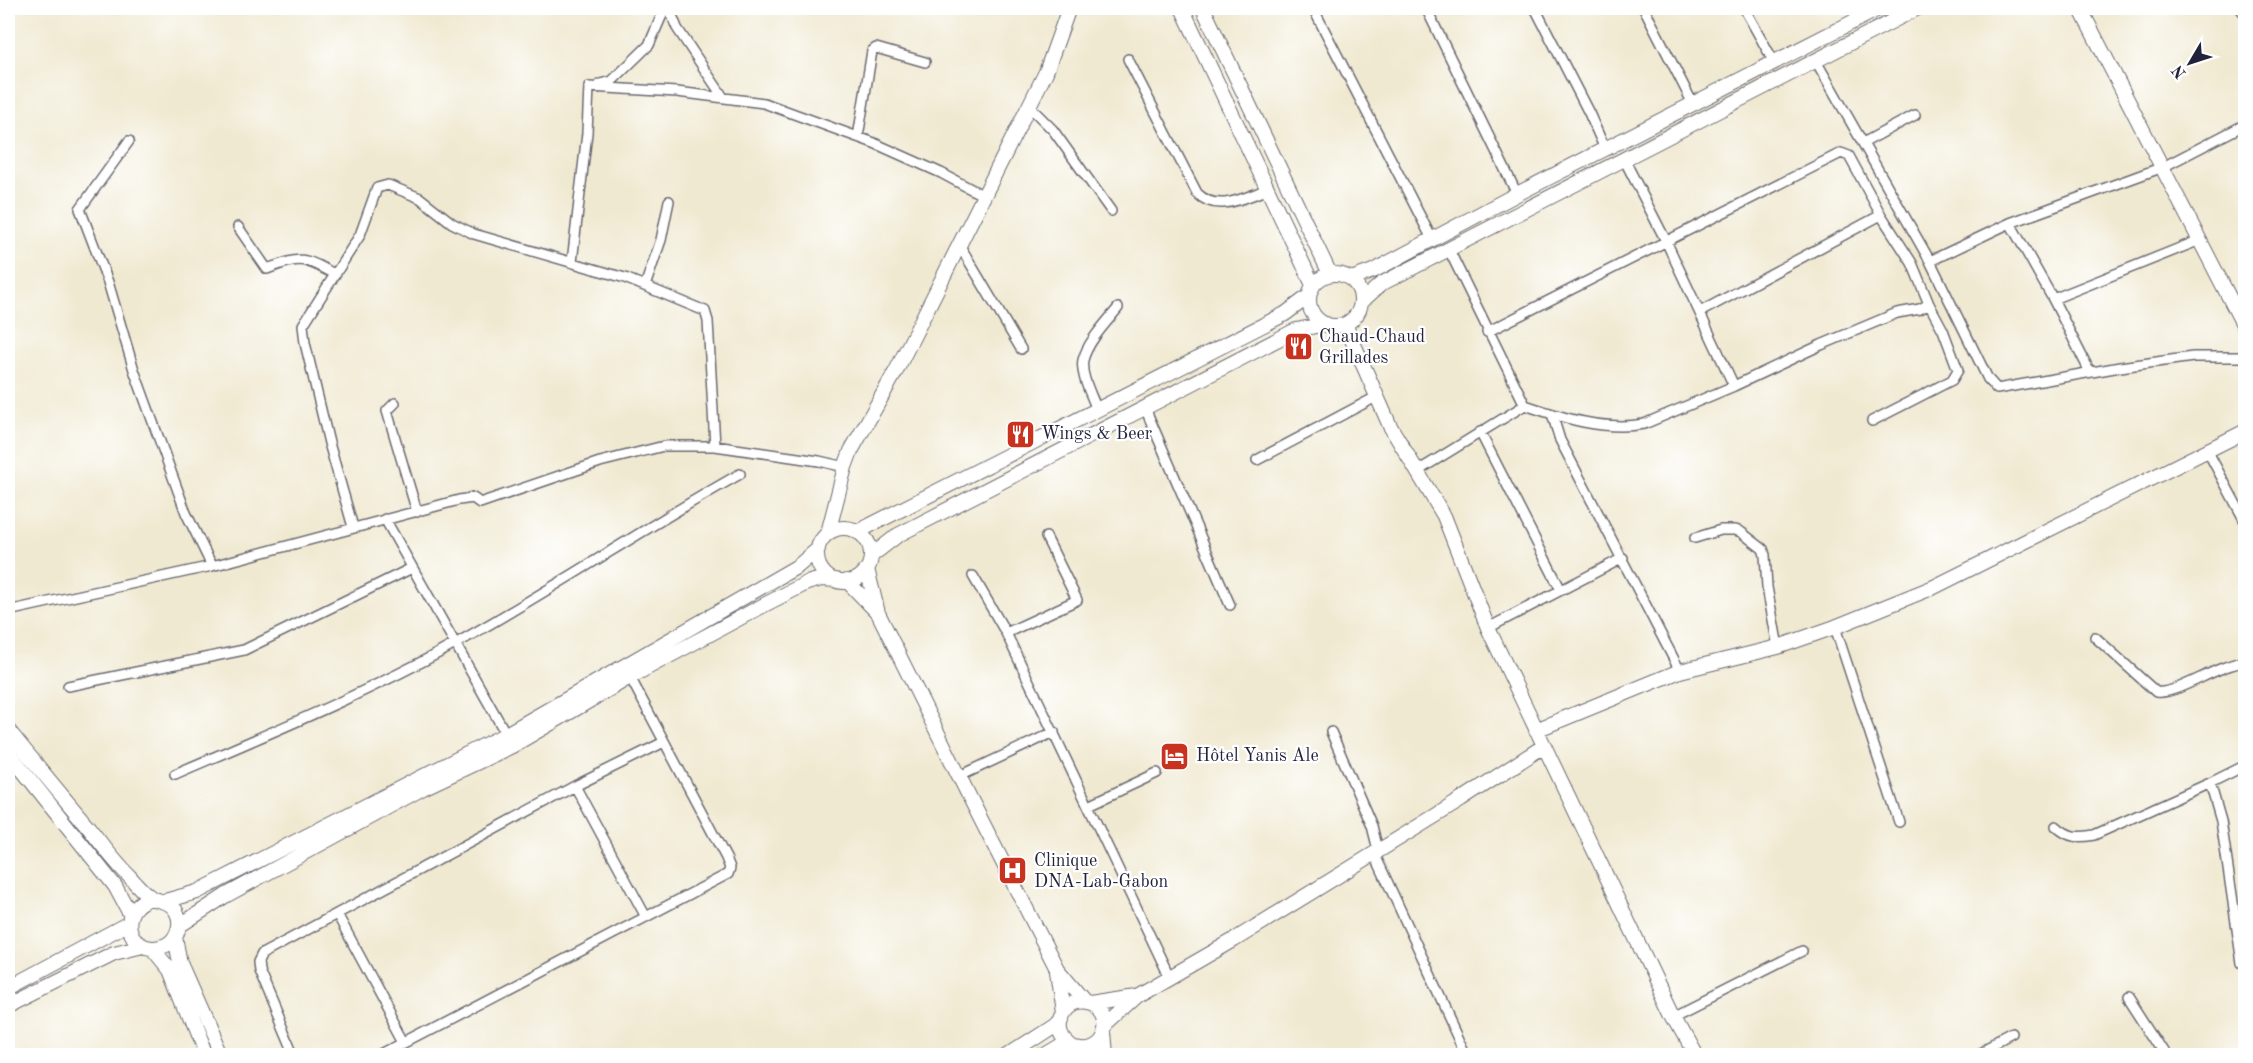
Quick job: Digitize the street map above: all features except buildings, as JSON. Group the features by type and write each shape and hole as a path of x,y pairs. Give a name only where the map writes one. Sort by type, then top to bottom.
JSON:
{"street":[{"path":"590,87 612,81 649,45 667,8"},
{"path":"667,8 677,28 723,97"},
{"path":"8,988 130,919 139,903 197,892 506,734 798,566 818,549 828,533 851,451 896,371 960,246 1046,72 1070,8"},
{"path":"1182,8 1268,189 1311,290 1312,313 1326,324"},
{"path":"1313,8 1432,239"},
{"path":"1426,8 1517,194"},
{"path":"1535,8 1605,149"},
{"path":"1644,8 1693,104"},
{"path":"1744,8 1774,62"},
{"path":"1351,279 1373,271 1878,8"},
{"path":"8,1006 114,953 165,946 177,931 225,896 423,788 512,746 630,677 807,583 821,579 842,581 858,577 898,535 1296,330 1326,324 1335,326 1345,324 1356,316 1361,303 1382,284 1918,8"},
{"path":"2080,8 2246,330"},
{"path":"2240,8 2246,15"},
{"path":"1208,11 1330,274"},
{"path":"858,137 872,51 876,48 925,62"},
{"path":"1128,59 1197,193 1202,198 1210,202 1225,203 1268,189"},
{"path":"1816,61 1930,261 1988,379 1996,389 2193,357 2246,357"},
{"path":"590,87 628,88 764,103 858,137 940,173 984,196"},
{"path":"572,262 590,87"},
{"path":"1029,106 1053,130 1111,211"},
{"path":"1863,143 1915,114"},
{"path":"1930,261 2010,223 2163,167 2246,124"},
{"path":"129,141 80,208 108,282 134,370 186,513 212,566"},
{"path":"1487,332 1841,153 1849,156 1881,215 1912,263 1943,330 1958,370 1952,380 1872,421"},
{"path":"1624,159 1666,241 1734,386"},
{"path":"353,527 329,443 305,343 303,325 360,235 377,188 388,185 420,198 452,223 474,234 645,286 705,310 715,446"},
{"path":"645,286 661,240 669,201"},
{"path":"1700,312 1881,215"},
{"path":"2010,223 2053,299 2090,372"},
{"path":"238,226 267,269 296,258 314,263 334,274"},
{"path":"2053,299 2200,240"},
{"path":"960,246 1021,349"},
{"path":"1449,250 1487,332 1525,405 1598,425 1644,424 1734,386 1832,340 1898,313 1920,309 1929,304"},
{"path":"857,532 1286,314 1321,278 1330,274 1343,275 1351,279 1359,289 1361,303"},
{"path":"1097,410 1084,373 1083,360 1094,338 1118,308"},
{"path":"1345,324 1376,397 1416,472 1437,501 1488,628 1673,1016 1695,1056"},
{"path":"1257,460 1376,397"},
{"path":"395,403 387,411 417,512"},
{"path":"1416,472 1525,405"},
{"path":"1145,408 1230,605"},
{"path":"1552,414 1560,440 1680,670"},
{"path":"1536,730 1680,670 1778,647 1934,587 2246,431"},
{"path":"1480,432 1561,590"},
{"path":"8,611 212,566 459,500 473,498 480,503 600,462 664,447 715,446 845,467"},
{"path":"2207,450 2246,523"},
{"path":"176,774 342,702 454,644 537,597 689,502 740,474"},
{"path":"385,519 506,734"},
{"path":"828,533 842,528 857,532 867,542 878,613 1057,969 1088,1002 1101,1011 1105,1056"},
{"path":"1695,538 1722,530 1735,530 1763,549 1778,647"},
{"path":"1006,633 1077,600 1046,537"},
{"path":"818,549 818,559 822,570 842,581 878,613"},
{"path":"1488,628 1623,558"},
{"path":"68,686 244,650 412,568"},
{"path":"973,576 1006,633 1170,978"},
{"path":"1834,627 1899,822"},
{"path":"2095,637 2156,692 2169,691 2227,665 2246,662"},
{"path":"380,1056 728,874 730,868 630,677"},
{"path":"8,730 128,876 176,911 180,963 221,1056"},
{"path":"960,776 1054,732"},
{"path":"1331,732 1372,826 1376,852 1468,1056"},
{"path":"295,1056 259,972 258,962 262,954 575,786 664,742"},
{"path":"1071,1042 1080,1046 1092,1044 1101,1036 1104,1028 1137,996 1376,852 1544,746"},
{"path":"8,752 115,886 130,919 133,937 147,947 170,970 204,1056"},
{"path":"2056,826 2068,836 2076,838 2094,835 2246,765"},
{"path":"1089,805 1157,773"},
{"path":"2210,783 2221,821 2242,963"},
{"path":"575,786 646,917"},
{"path":"337,914 406,1042"},
{"path":"1673,1016 1802,951"},
{"path":"1057,969 1062,1015 1061,1031 1088,1056"},
{"path":"1008,1056 1056,1025 1072,1003 1137,996"},
{"path":"2129,997 2167,1056"},
{"path":"1977,1056 2011,1038"},
{"path":"1044,1056 1071,1042"}],"place":[{"name":"Chaud-Chaud Grillades","path":"1298,347"},
{"name":"Wings & Beer","path":"1020,434"},
{"name":"Hôtel Yanis Ale","path":"1175,756"},
{"name":"Clinique DNA-Lab-Gabon","path":"1013,871"}]}
